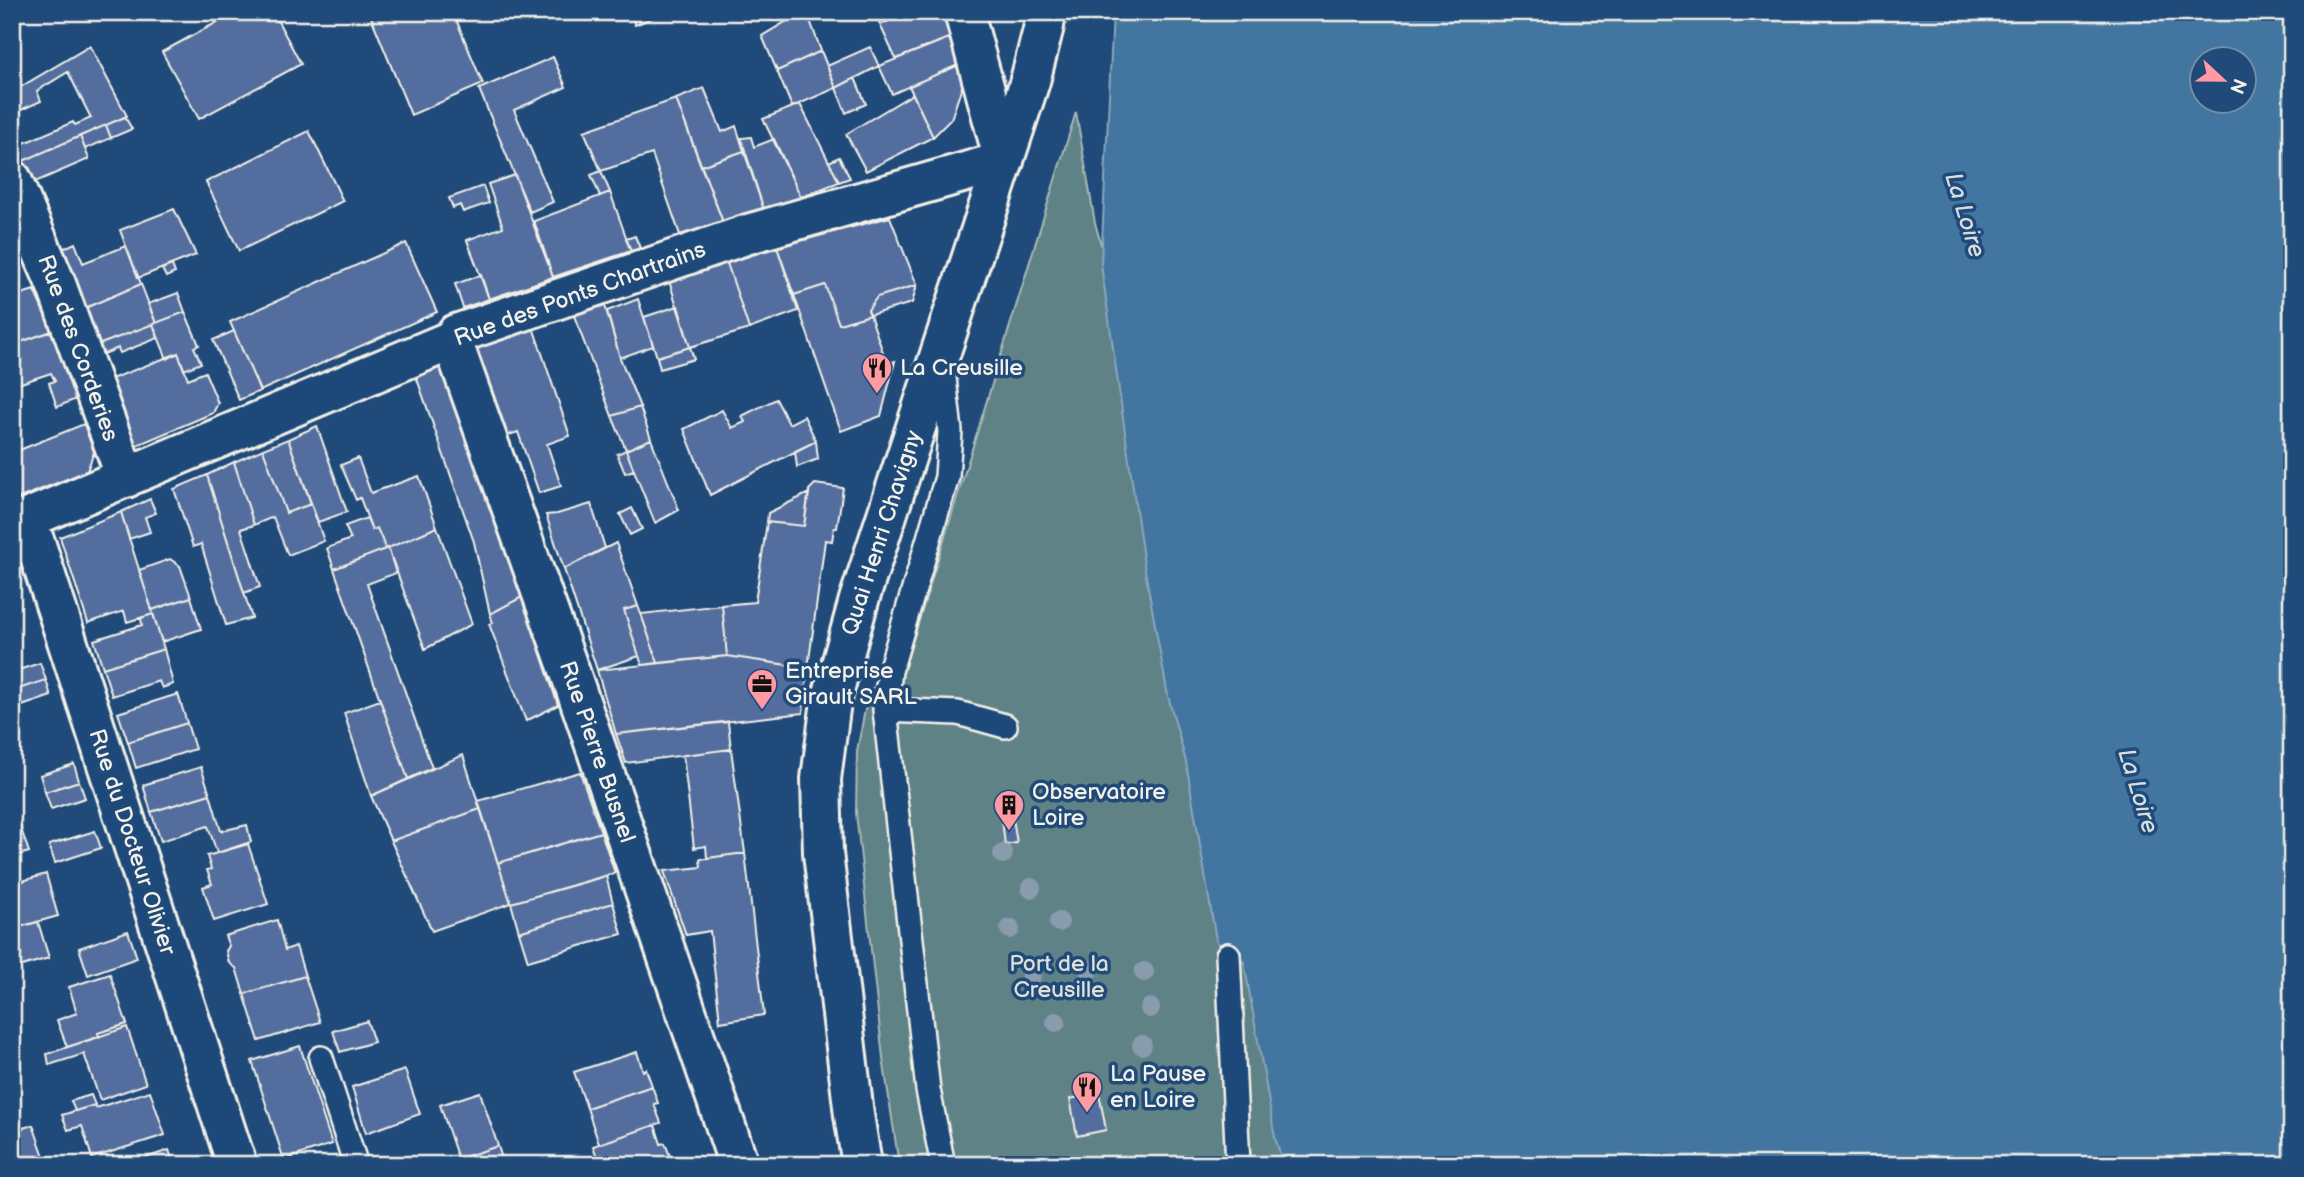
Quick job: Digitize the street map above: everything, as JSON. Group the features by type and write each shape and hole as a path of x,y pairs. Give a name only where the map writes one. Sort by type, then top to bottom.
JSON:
{"street":[{"path":"964,12 1004,161"},
{"name":"Quai Henri Chavigny","path":"862,1165 824,853 821,779 834,688 859,600 1030,80 1046,12"},
{"name":"Rue des Ponts Chartrains","path":"19,522 452,340 456,334 748,234 1004,161"},
{"name":"Rue des Corderies","path":"12,180 56,284 126,478"},
{"name":"Rue Pierre Busnel","path":"452,340 573,681 739,1165"},
{"name":"Rue du Docteur Olivier","path":"19,522 41,558 237,1165"}],"lane":[{"path":"942,349 950,430 947,477 890,671 885,710 928,1090 943,1165"},
{"path":"885,710 958,713 1005,726"},
{"path":"1228,955 1238,1165"},
{"path":"321,1058 356,1165"}],"green space":[{"name":"Port de la Creusille","path":"1076,112 1095,223 1119,306 1341,1165 899,1165 883,1058 856,813 857,751 869,689 901,679"}],"water":[{"name":"La Loire","path":"1113,12 2292,12 2292,1165 1283,1165 1275,1137 1244,962 1228,955 1216,940 1186,762 1168,696 1144,565 1101,264"}],"building":[{"path":"236,12 273,12 301,64 199,119 162,52"},
{"path":"369,12 453,12 483,84 411,115"},
{"path":"630,12 667,12 635,25"},
{"path":"802,12 807,12 821,51 777,71 762,36"},
{"path":"818,12 841,12 822,19"},
{"path":"875,12 908,12 880,25"},
{"path":"908,12 941,12 951,37 896,59 880,25"},
{"path":"949,38 958,65 892,94 879,66"},
{"path":"90,46 127,116 23,161 17,146 73,122 75,125 91,118 68,72 37,91 41,101 12,114 12,90"},
{"path":"870,47 879,66 836,88 827,66"},
{"path":"821,51 836,88 792,107 777,71"},
{"path":"553,57 566,87 514,110 553,202 530,212 479,89"},
{"path":"959,65 964,81 951,119 933,137 909,86"},
{"path":"855,78 866,104 846,113 836,88"},
{"path":"704,88 722,132 736,126 744,151 701,166 676,99"},
{"path":"913,94 933,137 866,171 846,134"},
{"path":"676,99 723,222 680,235 652,154 601,171 584,131"},
{"path":"800,104 839,182 801,197 763,119"},
{"path":"125,117 132,129 111,138 106,125"},
{"path":"106,125 111,138 85,149 80,136"},
{"path":"309,131 343,201 239,251 206,182"},
{"path":"80,136 89,159 33,183 23,161"},
{"path":"751,137 754,147 774,139 801,197 764,210 741,138"},
{"path":"744,151 764,210 723,222 701,166"},
{"path":"839,157 850,178 839,182 829,162"},
{"path":"601,171 610,192 600,196 591,175"},
{"path":"515,175 553,277 489,299 467,240 503,227 488,184"},
{"path":"483,186 489,203 463,212 460,205 453,208 449,198"},
{"path":"610,192 631,251 553,277 534,221"},
{"path":"174,209 196,255 138,278 120,230"},
{"path":"890,217 917,285 877,297 868,310 870,315 839,324 825,285 794,295 777,247"},
{"path":"635,236 640,248 631,251 626,239"},
{"path":"12,238 20,256 12,259"},
{"path":"75,243 83,263 126,246 141,284 85,308 62,249"},
{"path":"406,243 437,312 260,391 230,322"},
{"path":"777,247 798,311 749,329 727,263"},
{"path":"727,263 749,329 690,347 669,281"},
{"path":"172,265 175,273 166,277 162,269"},
{"path":"481,275 489,299 463,308 455,284"},
{"path":"141,284 156,323 98,345 85,308"},
{"path":"825,285 839,324 870,315 887,364 895,361 881,416 841,431 794,295"},
{"path":"917,285 912,303 870,315 868,310 877,297"},
{"path":"34,290 52,331 12,345 12,297"},
{"path":"178,293 185,312 156,323 148,304"},
{"path":"638,299 653,346 620,358 607,311"},
{"path":"604,302 620,358 640,407 612,416 573,313"},
{"path":"678,306 690,347 657,357 644,317"},
{"path":"185,312 199,345 194,347 201,363 184,370 178,353 167,359 153,324"},
{"path":"153,324 158,338 120,353 118,348 102,355 98,345"},
{"path":"533,327 570,436 547,444 561,486 539,493 518,432 506,436 475,349"},
{"path":"52,331 76,399 57,407 49,383 55,381 51,373 12,386 12,345"},
{"path":"234,331 260,391 239,400 213,340"},
{"path":"690,347 694,359 660,369 657,357"},
{"path":"178,353 188,379 205,372 218,403 213,413 135,446 111,379"},
{"path":"442,364 522,597 490,614 474,542 416,376"},
{"path":"776,399 789,424 804,416 816,441 710,495 684,429 722,410 732,428 745,422 742,416"},
{"path":"640,407 651,439 626,450 612,416"},
{"path":"84,424 94,452 87,471 12,501 12,453"},
{"path":"317,426 347,512 318,522 288,439"},
{"path":"288,439 311,504 286,513 263,449"},
{"path":"651,439 679,510 655,523 626,450"},
{"path":"816,441 818,459 797,467 795,451"},
{"path":"263,449 286,513 311,504 324,541 288,555 273,517 254,525 234,462"},
{"path":"626,450 634,470 625,473 617,454"},
{"path":"358,458 371,493 419,476 437,527 386,549 377,528 372,530 360,498 356,500 341,465"},
{"path":"234,462 254,525 241,529 260,587 244,593 207,475"},
{"path":"207,475 252,618 226,625 201,544 193,547 174,489"},
{"path":"815,484 843,488 837,528 834,528 832,541 825,540 808,668 727,656 722,605 755,602 767,522 804,526 809,490"},
{"path":"809,493 804,526 767,522 768,513"},
{"path":"150,499 156,513 145,517 150,532 129,539 121,512"},
{"path":"591,504 605,548 564,569 546,515"},
{"path":"632,508 642,529 630,535 620,514"},
{"path":"121,512 153,614 127,622 124,611 88,623 60,537"},
{"path":"367,518 372,530 377,528 386,549 334,569 327,548 351,539 345,526"},
{"path":"437,527 472,624 425,649 388,548"},
{"path":"616,543 638,606 624,610 639,656 597,670 564,569"},
{"path":"388,548 396,573 367,584 432,768 408,779 334,569"},
{"path":"170,559 180,566 191,597 152,610 139,570"},
{"path":"191,597 201,629 162,642 152,610"},
{"path":"522,597 558,705 526,721 489,624 493,623 490,614"},
{"path":"722,605 727,656 658,663 641,614"},
{"path":"638,606 658,663 642,665 624,610"},
{"path":"153,614 164,649 103,668 94,640 142,625 141,618"},
{"path":"164,649 173,684 162,688 159,681 112,696 103,668"},
{"path":"727,656 808,668 803,713 616,734 597,670"},
{"path":"40,663 46,680 12,691 12,672"},
{"path":"46,680 51,696 19,707 17,703 12,705 12,691"},
{"path":"178,694 187,723 128,742 118,713"},
{"path":"380,700 408,779 371,796 344,713"},
{"path":"728,722 731,749 626,763 616,734"},
{"path":"187,723 195,749 136,768 128,742"},
{"path":"731,749 745,853 707,858 706,846 694,848 683,755"},
{"path":"463,755 480,809 391,841 371,796"},
{"path":"74,764 79,781 45,792 40,775"},
{"path":"201,767 210,794 151,812 143,785"},
{"path":"580,772 601,832 498,863 478,801"},
{"path":"79,781 85,798 51,809 45,792"},
{"path":"210,794 221,831 247,825 251,842 217,853 208,826 161,841 151,812"},
{"path":"12,803 29,852 12,857"},
{"path":"480,809 511,903 432,931 391,841"},
{"name":"Observatoire Loire","path":"1013,819 1017,843 1005,845 1002,820"},
{"path":"95,831 101,848 55,863 49,845"},
{"path":"601,832 615,873 511,903 498,863"},
{"path":"248,844 268,904 214,921 203,887 212,884 207,870 211,869 207,856"},
{"path":"745,853 764,1015 720,1022 710,931 686,935 664,871 701,867 700,859"},
{"path":"46,874 58,916 12,929 12,884"},
{"path":"606,876 613,903 519,932 511,903"},
{"path":"613,903 622,934 528,961 519,932"},
{"path":"277,920 285,950 296,946 305,976 244,994 236,968 229,963 226,951 229,946 225,936"},
{"path":"38,922 49,958 12,969 12,929"},
{"path":"128,931 137,958 88,975 79,948"},
{"path":"110,974 127,1024 98,1033 99,1037 67,1047 57,1020 77,1013 69,987"},
{"path":"305,976 320,1022 259,1041 244,994"},
{"path":"367,1021 374,1042 340,1052 333,1031"},
{"path":"127,1027 146,1084 100,1100 84,1054 49,1065 47,1054"},
{"path":"300,1046 332,1144 284,1160 252,1061"},
{"path":"637,1052 643,1071 646,1069 652,1086 587,1108 574,1072"},
{"path":"405,1070 420,1114 366,1133 352,1087"},
{"path":"652,1086 658,1103 654,1104 661,1123 599,1144 587,1108"},
{"path":"150,1091 165,1135 92,1158 82,1126 68,1130 62,1115 95,1105 96,1108"},
{"path":"480,1092 498,1146 458,1159 440,1105"},
{"path":"1099,1093 1106,1130 1077,1136 1070,1099"},
{"path":"91,1095 95,1105 75,1111 71,1101"},
{"path":"33,1125 47,1165 12,1165 12,1131"},
{"path":"655,1125 661,1144 665,1143 671,1159 654,1165 600,1165 593,1146"},
{"path":"498,1146 504,1165 442,1165 458,1159"},
{"path":"169,1150 174,1165 125,1165"}],"place":[{"name":"La Creusille","path":"877,395"},
{"name":"Entreprise Girault SARL","path":"762,711"},
{"name":"Observatoire Loire","path":"1009,832"},
{"name":"La Pause en Loire","path":"1087,1114"}]}
